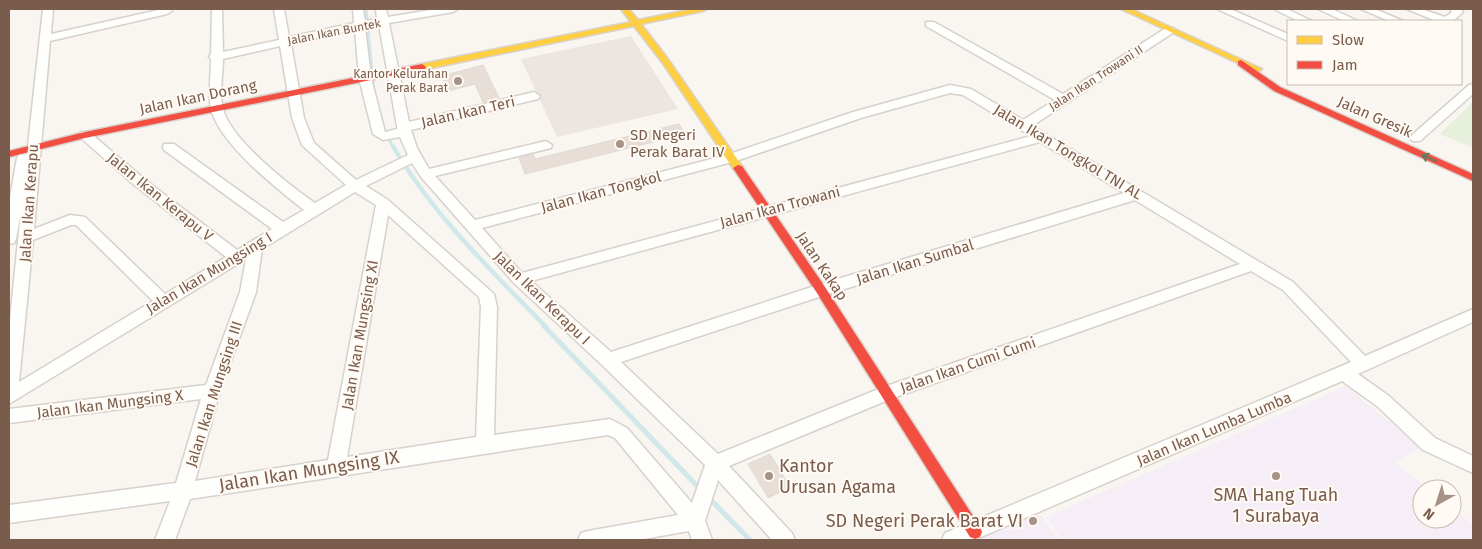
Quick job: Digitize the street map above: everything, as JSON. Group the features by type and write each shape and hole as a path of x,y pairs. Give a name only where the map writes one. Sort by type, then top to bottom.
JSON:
{"main road":[{"name":"Jalan Kakap","path":"625,9 731,158 821,290 975,532"},
{"path":"390,74 703,9"},
{"name":"Jalan Gresik","path":"1130,11 1241,63 1281,78"},
{"name":"Jalan Gresik","path":"1241,63 1277,89 1473,178"},
{"name":"Jalan Ikan Dorang","path":"9,154 85,135 367,77 390,74"}],"street":[{"name":"Jalan Ikan Kerapu","path":"9,397 27,238 29,148 48,9"},
{"path":"217,9 216,109 225,126 248,153 278,183 314,210"},
{"path":"279,9 298,118 308,144 355,186 383,202 486,294 489,307 485,444"},
{"path":"358,9 363,25 367,77"},
{"name":"Jalan Ikan Buntek","path":"216,57 363,25 381,18 454,9"},
{"path":"1130,11 1146,9"},
{"path":"1222,9 1287,38"},
{"path":"1278,9 1305,20"},
{"path":"1323,9 1350,20"},
{"path":"1366,9 1395,20"},
{"path":"1412,9 1443,20"},
{"path":"1447,20 1458,12 1456,9"},
{"path":"44,39 167,11"},
{"name":"Jalan Ikan Kerapu I","path":"381,18 390,74 408,159 426,174 519,280 608,360 715,465 785,540"},
{"path":"930,24 1063,99"},
{"name":"Jalan Ikan Trowani II","path":"1023,126 1170,30"},
{"name":"Jalan Ikan Teri","path":"367,77 379,134 383,136 534,96"},
{"path":"1416,138 1473,88"},
{"name":"Jalan Ikan Tongkol TNI AL","path":"731,158 857,115 950,89 967,92 1255,264 1288,286 1362,364"},
{"name":"Jalan Ikan Kerapu V","path":"85,135 138,181 236,257"},
{"name":"Jalan Ikan Trowani","path":"519,280 767,210 1042,137"},
{"path":"426,174 546,145"},
{"path":"169,146 282,229"},
{"path":"9,239 29,148"},
{"name":"Jalan Ikan Tongkol","path":"471,226 731,158"},
{"name":"Jalan Ikan Mungsing I","path":"9,397 255,245 355,186 408,159"},
{"name":"Jalan Ikan Sumbal","path":"608,360 821,290 1138,194"},
{"name":"Jalan Ikan Mungsing XI","path":"336,467 383,202"},
{"path":"27,238 70,220 80,220 163,301"},
{"name":"Jalan Ikan Mungsing III","path":"166,540 183,491 212,391 248,292 255,245"},
{"name":"Jalan Ikan Cumi Cumi","path":"715,465 887,393 1255,264"},
{"name":"Jalan Ikan Lumba Lumba","path":"952,540 975,532 1344,373 1473,315"},
{"path":"1344,373 1383,401 1429,444 1454,454 1473,465"},
{"name":"Jalan Ikan Mungsing X","path":"9,416 212,391"},
{"name":"Jalan Ikan Mungsing IX","path":"9,514 183,491 485,444 610,428 621,433 696,520"},
{"path":"702,540 696,520 715,465"},
{"path":"588,540 696,520"}],"shaded area":[{"path":"631,36 678,109 557,137 521,59"},
{"name":"SMA Hang Tuah 1 Surabaya","path":"1346,386 1421,448 1395,462 1416,479 1412,479 1412,529 1462,529 1462,516 1473,525 1473,540 1062,540 1046,517"},
{"name":"SD Negeri Perak Barat VI","path":"1040,514 1059,540 971,540 1001,529"}],"green space":[{"path":"1473,102 1473,148 1440,134"}],"building":[{"path":"483,65 499,98 483,102 475,84 448,91 442,76"},
{"name":"SD Negeri Perak Barat IV","path":"679,124 685,134 525,174 519,158 533,154 535,159"},
{"name":"Kantor Urusan Agama","path":"770,454 790,487 768,498 748,464"}],"waterway":[{"path":"366,9 374,92"},
{"path":"386,134 393,147"},
{"path":"393,146 444,218 484,263 546,327"},
{"path":"544,326 700,489"},
{"path":"707,496 750,540"}],"traffic: slow":[{"path":"625,9 636,23 703,9"},
{"path":"1125,9 1258,69"},
{"path":"422,67 636,23 665,61 738,168"}],"traffic: jam":[{"path":"1241,63 1277,89 1473,178"},
{"path":"9,154 85,135 422,67"},
{"path":"738,168 821,290 975,532"}],"place":[{"name":"Kantor Kelurahan Perak Barat","path":"458,81"},
{"name":"SD Negeri Perak Barat IV","path":"620,144"},
{"name":"Kantor Urusan Agama","path":"769,476"},
{"name":"SMA Hang Tuah 1 Surabaya","path":"1276,476"},
{"name":"SD Negeri Perak Barat VI","path":"1033,521"}]}
